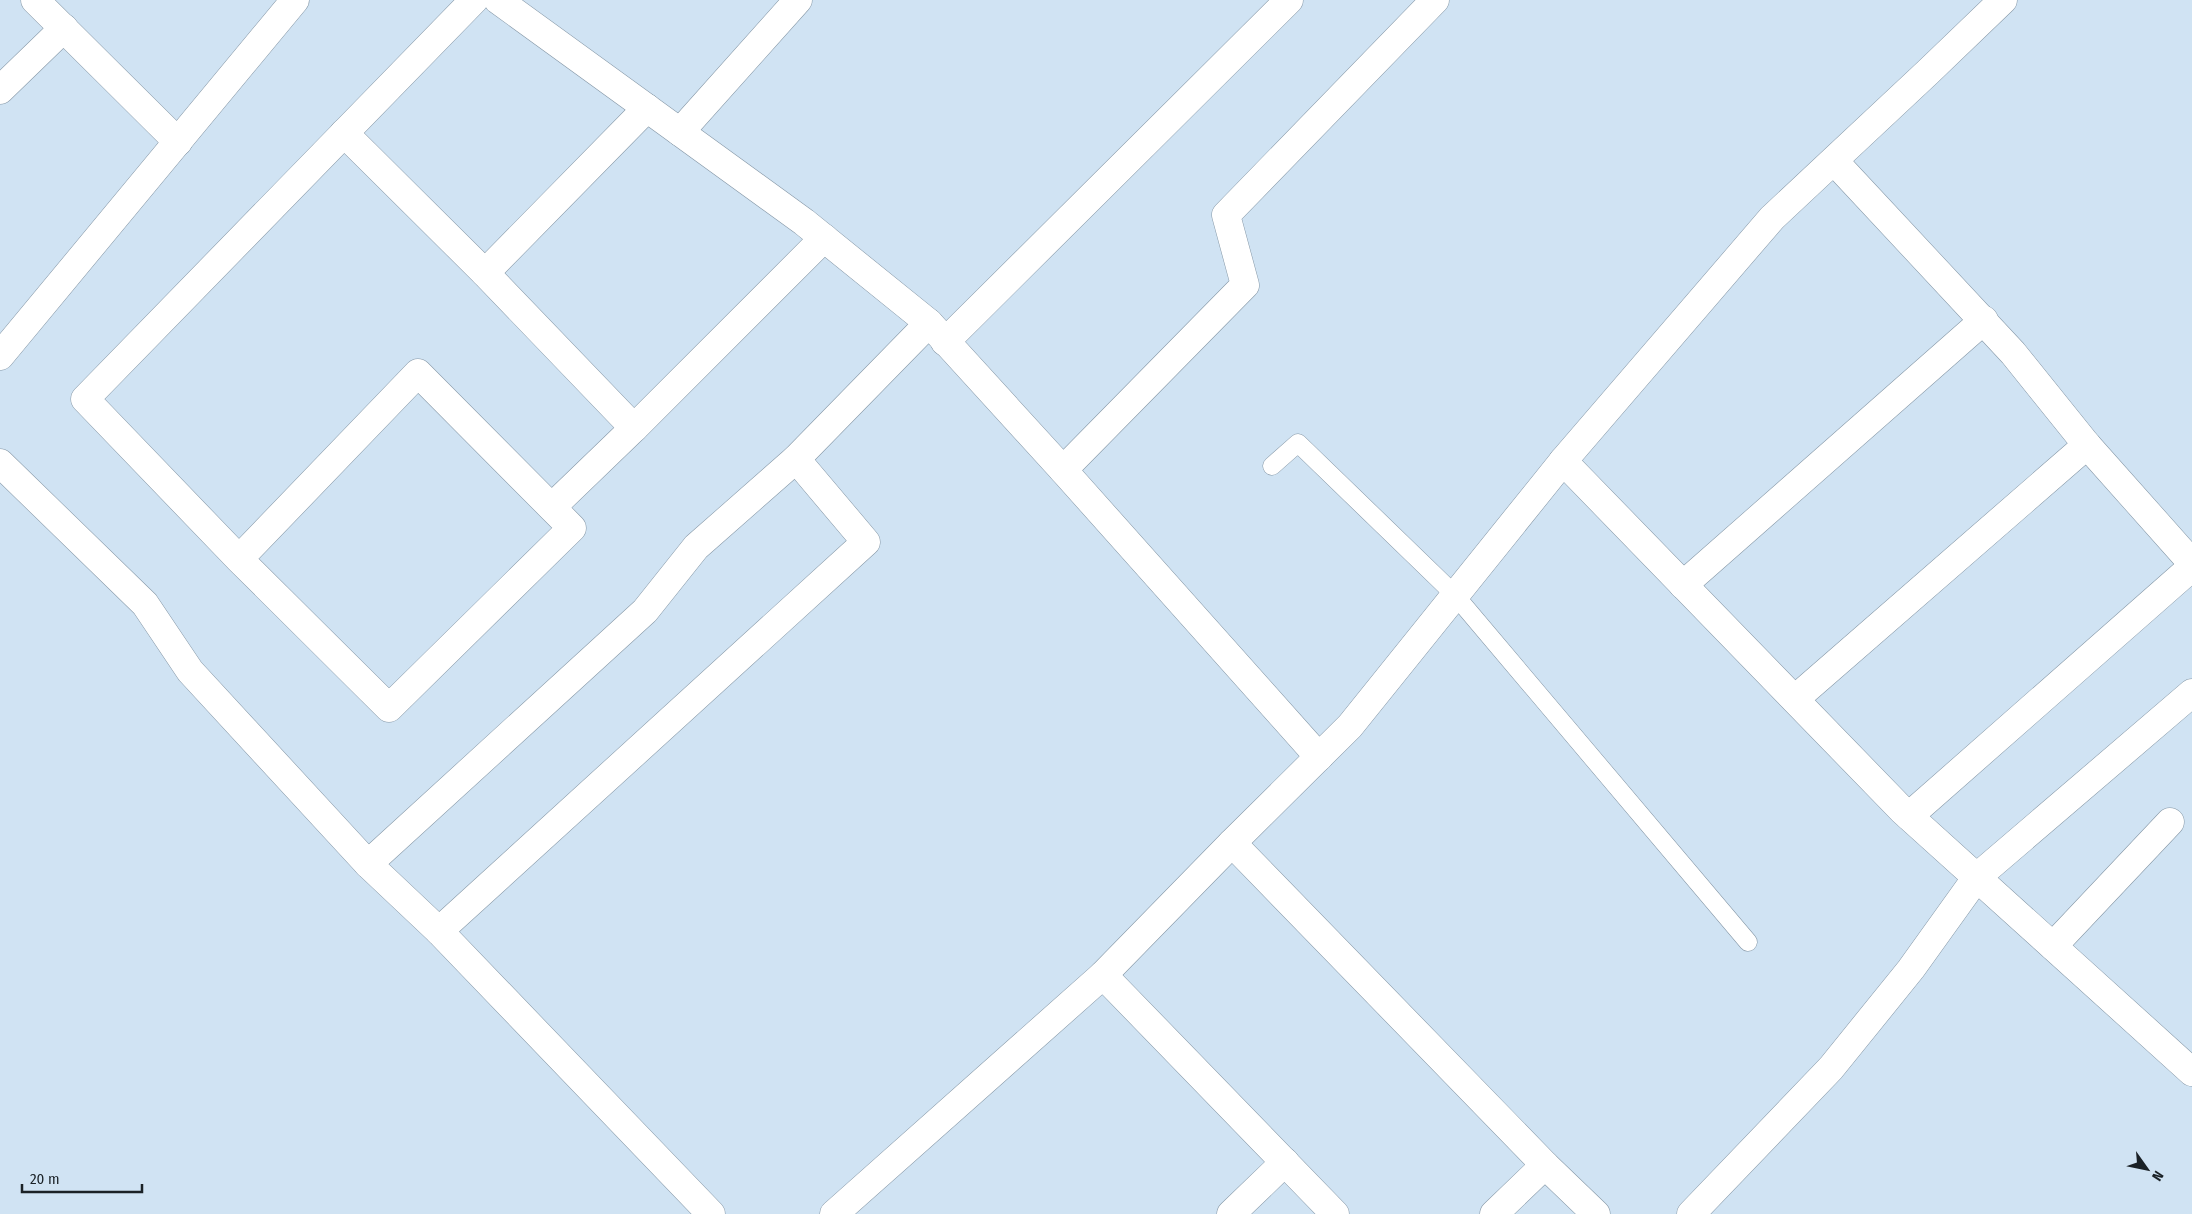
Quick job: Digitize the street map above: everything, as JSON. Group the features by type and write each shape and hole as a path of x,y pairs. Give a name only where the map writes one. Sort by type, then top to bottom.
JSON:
{"street":[{"path":"36,0 178,142"},
{"path":"0,356 295,0"},
{"path":"239,559 418,373 572,528 389,708 239,559 85,399 474,0"},
{"path":"680,132 798,0"},
{"path":"368,864 645,611 696,547 937,333 1289,0"},
{"path":"1063,470 1246,284 1226,215 1435,0"},
{"path":"834,1214 1103,975 1350,726 1454,594 1563,461 1772,218 2003,0"},
{"path":"502,1 824,238 937,333 1063,470 1319,757"},
{"path":"0,90 64,28"},
{"path":"485,273 647,108"},
{"path":"344,133 485,273 634,428"},
{"path":"1834,161 2013,352 2088,445 2192,565 1909,816"},
{"path":"552,506 634,428 824,238"},
{"path":"1683,584 1984,320"},
{"path":"1794,699 2088,445"},
{"path":"439,931 866,542 796,460"},
{"path":"1563,461 1909,816 2192,1072"},
{"path":"0,463 145,604 190,671 368,864 439,931 712,1214"},
{"path":"1691,1214 1831,1068 1911,969 1977,878 2192,693"},
{"path":"2053,946 2170,822"},
{"path":"1232,843 1545,1165 1596,1214"},
{"path":"1103,975 1335,1214"},
{"path":"1231,1214 1285,1162"},
{"path":"1494,1214 1545,1165"}],"lane":[{"path":"1272,466 1298,442 1454,594 1748,942"}]}
